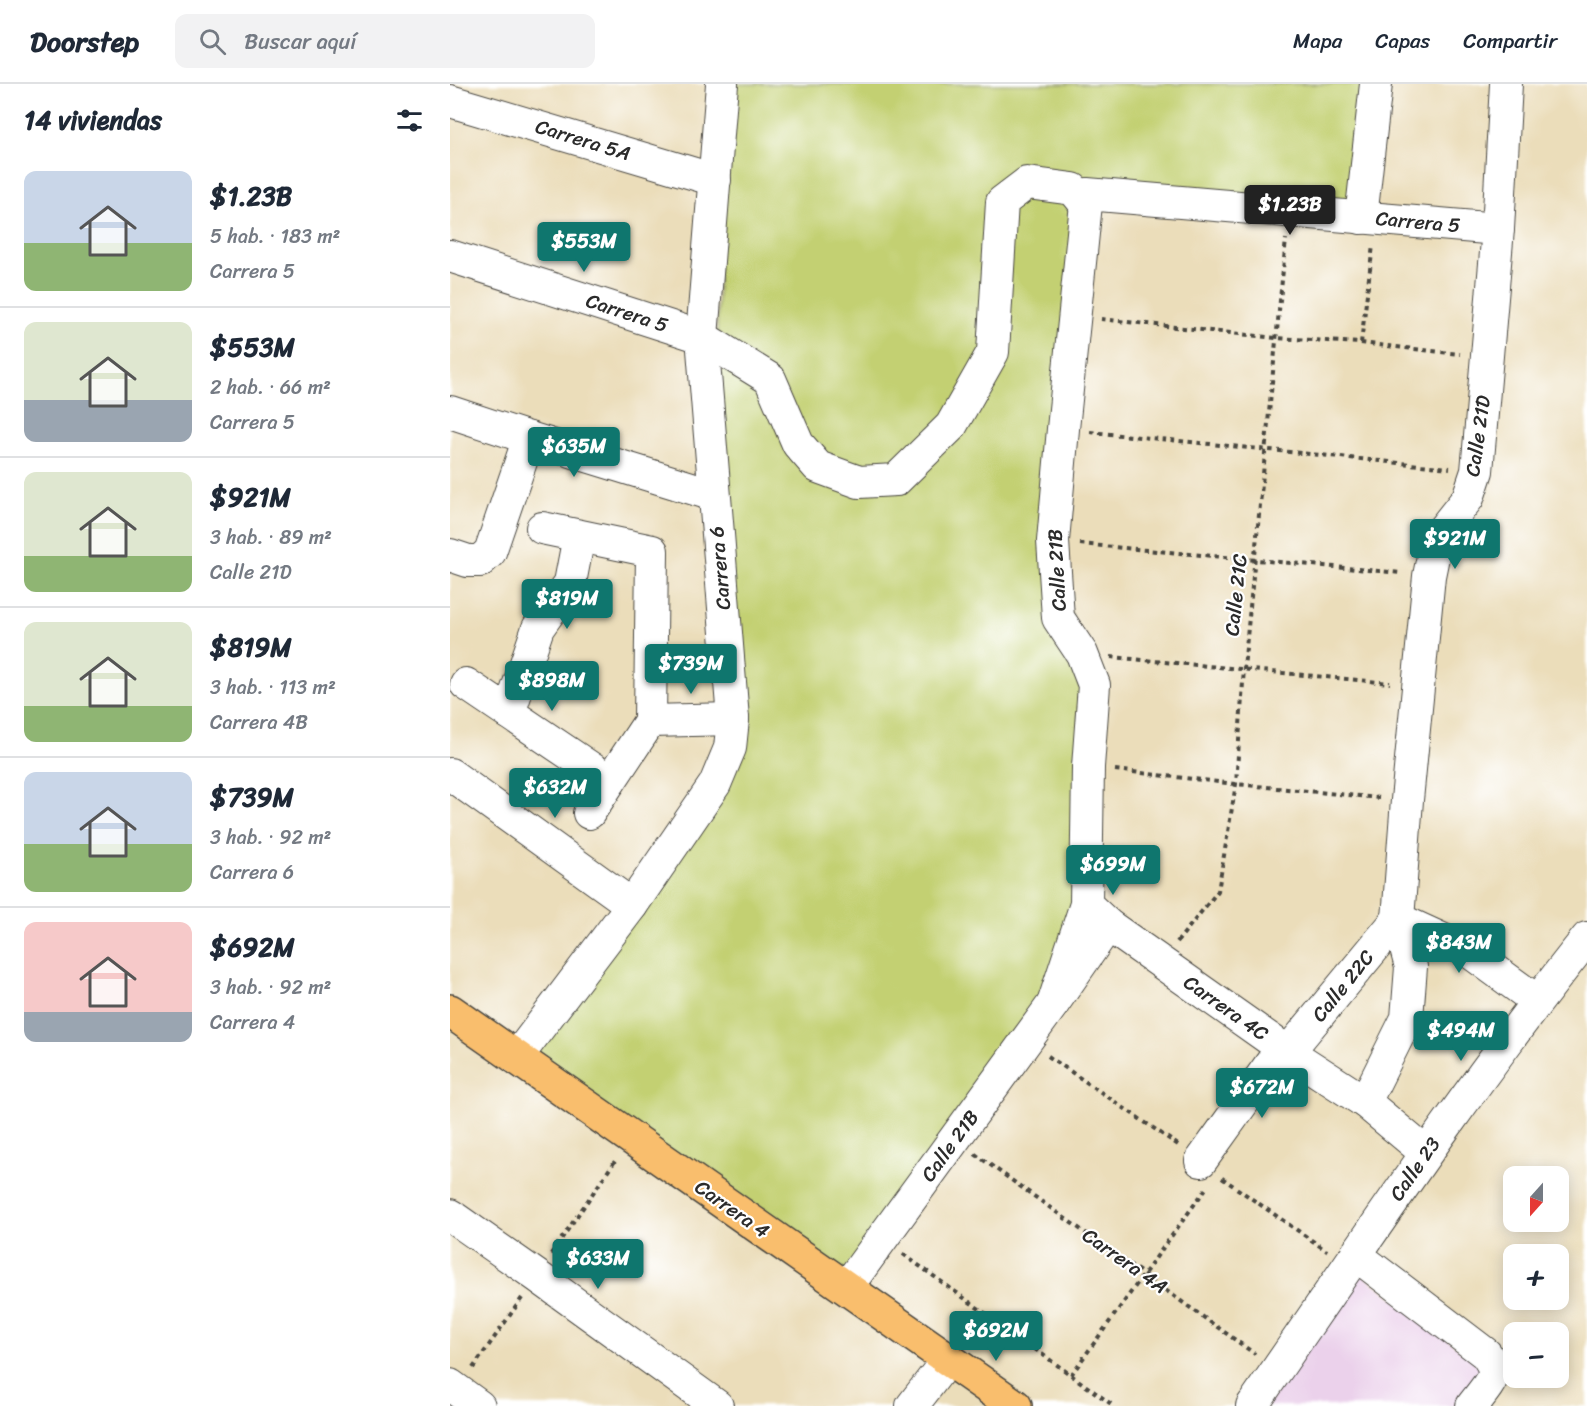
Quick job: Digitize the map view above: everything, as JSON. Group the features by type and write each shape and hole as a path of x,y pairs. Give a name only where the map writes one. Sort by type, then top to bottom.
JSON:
{"main road":[{"name":"Carrera 4","path":"450,1011 1015,1406"}],"street":[{"name":"Carrera 6","path":"516,1058 632,905 715,784 730,748 733,719 702,337 722,84"},
{"path":"1369,218 1376,84"},
{"name":"Calle 21D","path":"1365,1102 1407,1018 1411,967 1398,919 1429,576 1437,537 1468,498 1477,471 1498,229 1506,84"},
{"name":"Carrera 5A","path":"450,101 715,180"},
{"name":"Carrera 5","path":"450,256 702,337 770,379 798,444 818,467 859,482 896,480 951,426 993,352 1002,202 1026,183 1072,189 1086,200 1289,211 1498,229"},
{"name":"Calle 21B","path":"846,1288 1053,1004 1097,914 1088,767 1094,685 1082,654 1058,618 1053,542 1086,200"},
{"path":"450,412 714,495"},
{"path":"450,555 468,561 480,561 490,552 529,438"},
{"path":"542,528 652,551 650,721 589,813"},
{"path":"509,713 538,628 570,583 579,536"},
{"path":"466,684 610,781"},
{"path":"650,721 733,719"},
{"path":"450,774 632,905"},
{"name":"Carrera 4C","path":"1097,914 1285,1050 1365,1102 1426,1153"},
{"path":"1398,919 1470,952 1537,1001"},
{"name":"Calle 22C","path":"1206,1172 1285,1050 1398,919"},
{"name":"Calle 23","path":"1252,1406 1426,1153 1537,1001 1587,938"},
{"path":"450,1215 717,1406"},
{"path":"1356,1255 1485,1354 1493,1364 1494,1372 1491,1378 1472,1406"},
{"path":"912,1406 948,1359"},
{"path":"450,1385 479,1406"}],"path":[{"name":"Calle 21C","path":"1161,962 1218,891 1236,784 1264,448 1289,211"},
{"path":"1361,343 1369,218"},
{"path":"1074,316 1276,338 1361,343 1488,358"},
{"path":"1063,429 1477,471"},
{"path":"1053,542 1429,576"},
{"path":"1082,654 1418,686"},
{"path":"1088,767 1407,800"},
{"name":"Carrera 4A","path":"972,1152 1277,1369"},
{"path":"1071,1375 1144,1274 1206,1172"},
{"path":"902,1254 1114,1406"}],"shaded area":[{"path":"1358,1271 1487,1370 1461,1406 1267,1406"}],"green space":[{"path":"722,84 1376,84 1361,218 1087,194 1053,541 1082,654 1087,867 1053,1004 846,1288 516,1058 730,748 714,495"}]}
